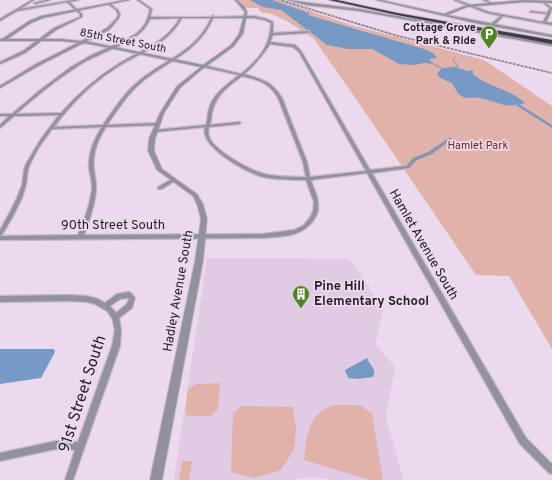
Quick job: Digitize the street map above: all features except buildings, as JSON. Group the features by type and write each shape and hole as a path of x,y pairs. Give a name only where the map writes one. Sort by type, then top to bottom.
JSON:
{"highway":[{"path":"332,0 398,14 552,40"},
{"path":"343,0 552,40"}],"street":[{"path":"0,20 33,0"},
{"path":"27,4 49,0"},
{"path":"17,10 78,0"},
{"path":"2,40 37,19 76,9 129,0"},
{"path":"0,127 37,92 58,77 87,59 113,47 142,29 149,18 151,9 138,0"},
{"path":"236,0 245,9 246,16"},
{"path":"288,0 306,4 359,10 552,45"},
{"path":"377,0 492,25 552,36"},
{"path":"455,0 482,11 502,16 552,24"},
{"path":"484,0 493,4"},
{"path":"512,0 516,2"},
{"path":"542,1 551,8 544,23"},
{"path":"0,63 24,52 55,30 81,17 81,14 68,2"},
{"path":"444,15 461,7 468,6 516,2 552,2"},
{"path":"0,87 37,65 104,32 113,26 118,18 117,10 110,4"},
{"path":"531,12 549,14"},
{"path":"80,238 92,204 94,186 91,163 93,150 104,126 124,97 132,89 142,80 193,46 205,34 210,26 213,16"},
{"path":"149,18 246,16 269,20 272,23 270,43 263,54 220,92 210,111 206,135 217,150 243,167 270,176 308,179 407,167 415,159 430,153 450,139"},
{"name":"Hadley Avenue South","path":"156,480 204,219 196,195 160,170 151,151 154,131 165,107 178,87 232,46 241,34 246,16"},
{"path":"492,25 502,16"},
{"path":"0,234 14,213 25,183 24,174 28,164 35,151 62,114 89,86 109,72 166,38 175,29 182,17"},
{"path":"272,34 308,32"},
{"name":"85th Street South","path":"2,40 84,42 241,74 266,82 276,91 304,162 316,202 314,214"},
{"name":"Hamlet Avenue South","path":"270,43 294,46 313,71 368,172 523,441 552,470"},
{"path":"0,115 62,114"},
{"path":"154,131 239,123"},
{"path":"51,128 157,124"},
{"path":"160,188 174,180"},
{"name":"90th Street South","path":"0,238 284,234 295,232 306,226 314,214"},
{"path":"0,299 86,299 106,306 115,317 130,306 132,298 129,295 120,296 106,306"},
{"name":"91st Street South","path":"69,480 116,346 118,330 115,317"},
{"path":"0,457 56,445 81,446"}],"shaded area":[{"path":"207,258 349,259 357,268 383,310 375,344 395,367 386,417 403,480 336,480 311,477 291,480 174,480"}],"green space":[{"name":"Hamlet Park","path":"238,0 278,0 351,25 484,60 552,106 552,349 509,276 476,275 314,39 287,21 272,14 261,12 258,8 246,8"},
{"path":"220,383 218,409 211,416 188,416 185,412 188,389 196,384"},
{"path":"360,405 372,414 383,480 370,480 304,460 309,429 312,422 322,411 332,406"},
{"path":"242,406 293,407 296,430 294,449 281,470 255,478 231,472 233,413"},
{"path":"182,461 192,461 189,480 179,480"}],"water":[{"path":"250,0 272,0 310,13 308,15 424,49 433,53 437,58 430,59 430,61 434,63 433,64 399,64 372,49 348,49 327,45 281,10 263,7"},
{"path":"455,67 468,71 473,70 473,74 485,82 513,94 525,103 512,106 485,99 463,97 457,92 452,83 440,78 437,74 442,68"},
{"path":"0,349 54,349 55,352 41,378 0,384"},
{"path":"367,358 374,370 373,377 358,379 348,378 345,370"}],"waterway":[{"path":"455,57 453,60 458,66 455,67"},
{"path":"433,64 442,68"},
{"path":"518,105 552,127"}],"railway":[{"path":"280,0 398,36 552,73"}],"place":[{"name":"Cottage Grove Park & Ride","path":"489,49"},
{"name":"Pine Hill Elementary School","path":"301,309"}]}
